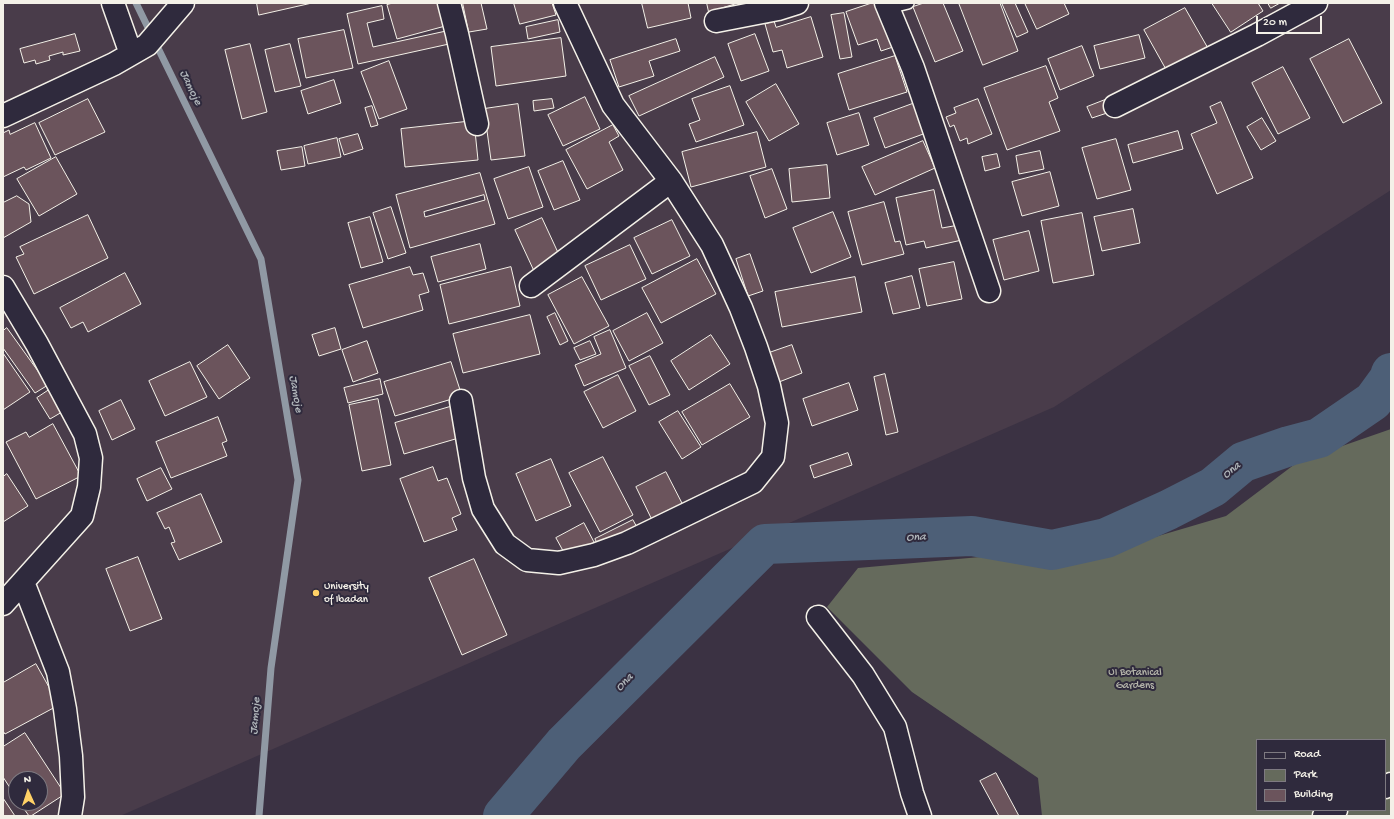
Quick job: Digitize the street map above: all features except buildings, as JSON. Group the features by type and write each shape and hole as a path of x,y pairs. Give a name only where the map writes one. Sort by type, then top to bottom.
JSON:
{"street":[{"path":"113,3 130,54"},
{"path":"3,116 114,64 147,45 183,3"},
{"path":"449,3 477,124"},
{"path":"461,401 474,478 483,509 505,544 527,560 559,563 594,555 627,543 753,482 773,457 777,423 769,386 743,315 712,245 671,181 613,105 565,3"},
{"path":"716,21 778,9 797,3"},
{"path":"1115,106 1257,35 1316,3"},
{"path":"894,5 913,68 990,291"},
{"path":"532,286 671,181"},
{"path":"3,287 37,344 85,434 91,458 89,487 82,516 3,604"},
{"path":"22,582 58,672 65,709 71,756 73,797 70,816"},
{"path":"818,617 863,675 895,728 912,793 920,816"},
{"path":"1324,816 1334,811"}],"shaded area":[{"name":"University of Ibadan","path":"3,3 1391,3 1391,190 1054,407 120,816 3,816"}],"green space":[{"name":"UI Botanical Gardens","path":"1391,429 1391,816 1042,816 1038,778 912,692 827,607 858,568 980,557 1073,553 1148,539 1226,516 1299,461"}],"waterway":[{"name":"Jamoje","path":"136,3 261,259 298,480 271,668 259,816"},
{"name":"Ona","path":"503,816 564,744 765,544 972,536 1052,550 1106,538 1168,510 1213,487 1243,462 1289,446 1319,438 1373,401 1389,379 1391,373"}],"place":[{"name":"University of Ibadan","path":"316,593"}]}
